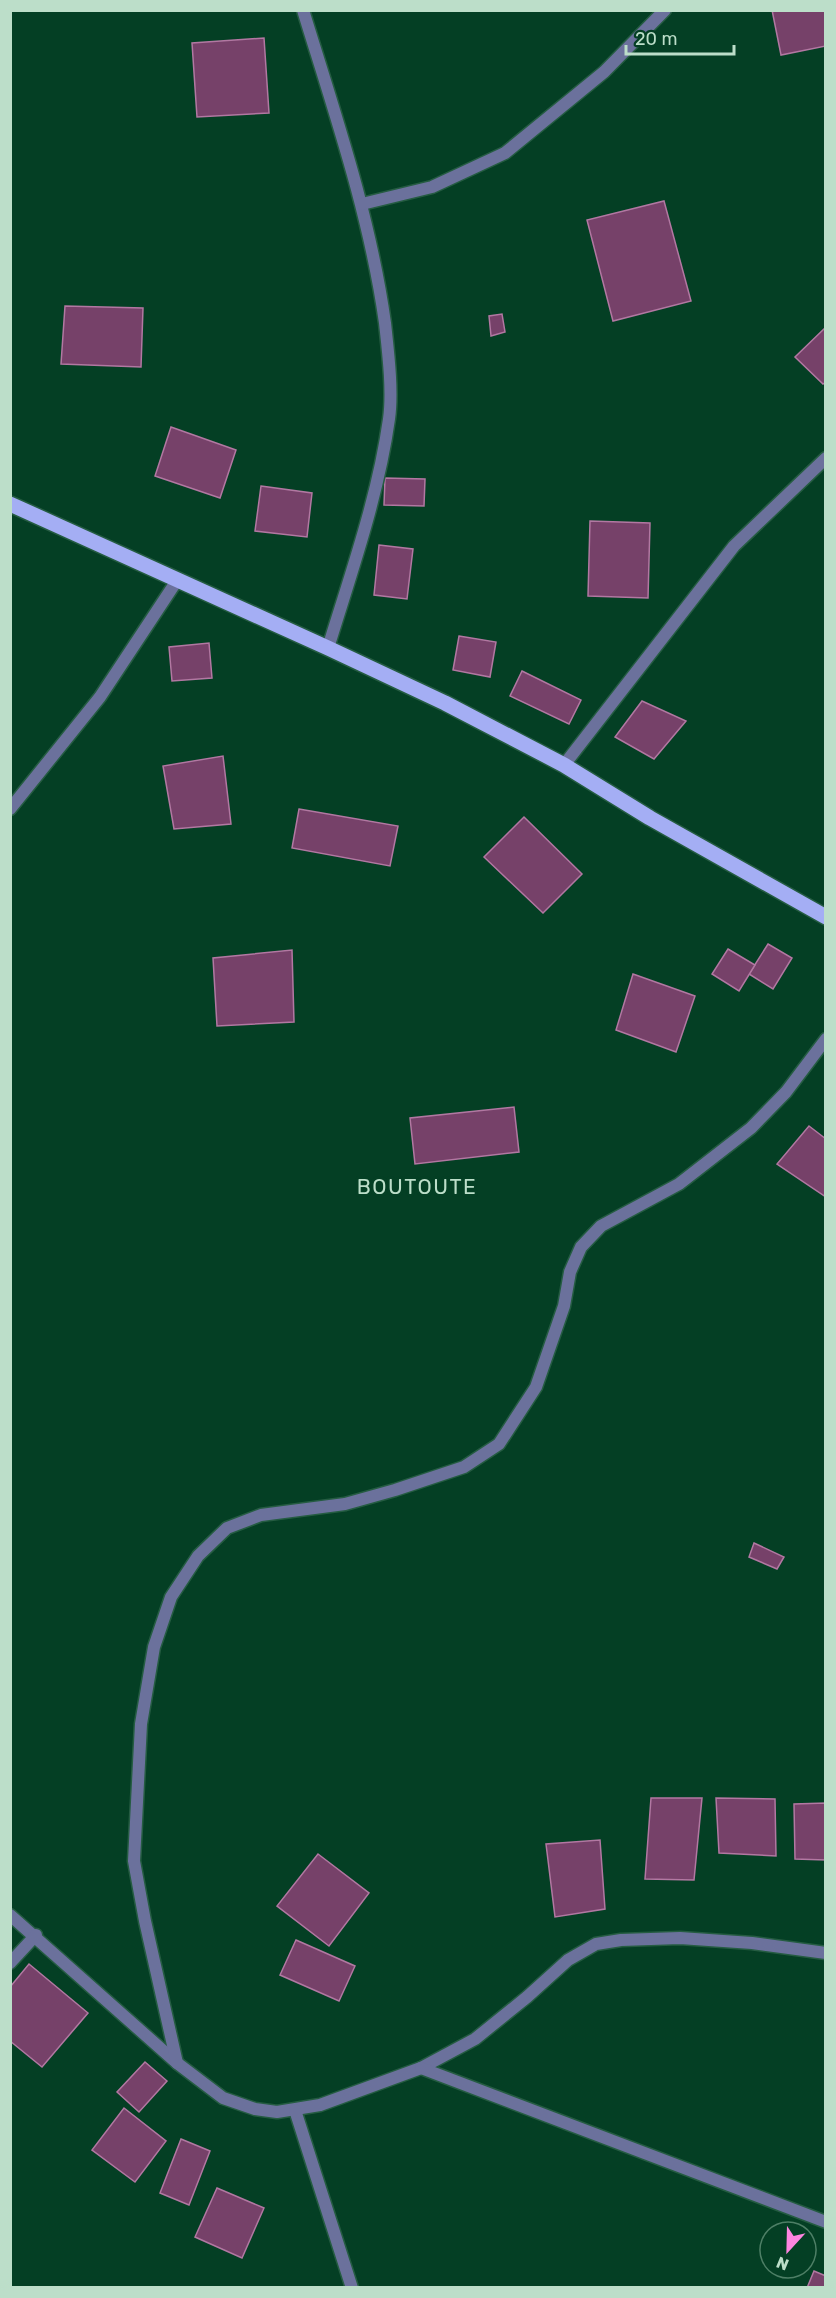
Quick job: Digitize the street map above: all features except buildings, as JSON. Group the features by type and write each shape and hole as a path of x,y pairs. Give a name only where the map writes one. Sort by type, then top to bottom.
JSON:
{"main road":[{"path":"10,504 178,579 445,704 564,765 650,818 825,917"}],"street":[{"path":"303,10 362,204 378,276 388,352 390,417 372,501 328,648"},
{"path":"362,204 432,187 505,153 604,72 664,10"},
{"path":"564,765 734,546 825,458"},
{"path":"10,809 100,697 178,579"},
{"path":"177,2063 134,1861 141,1724 154,1647 171,1597 198,1556 227,1528 261,1515 345,1504 395,1490 464,1467 499,1444 536,1387 564,1306 570,1272 580,1247 601,1226 680,1184 751,1128 786,1092 825,1039"},
{"path":"10,1915 36,1935 177,2063 223,2098 255,2109 277,2112 320,2104 421,2068 475,2039 568,1960 596,1944 621,1940 680,1938 752,1943 825,1953"},
{"path":"10,1963 36,1935"},
{"path":"421,2068 825,2222"},
{"path":"295,2110 352,2288"}],"district":[{"name":"BOUTOUTE","path":"417,1186"}]}
